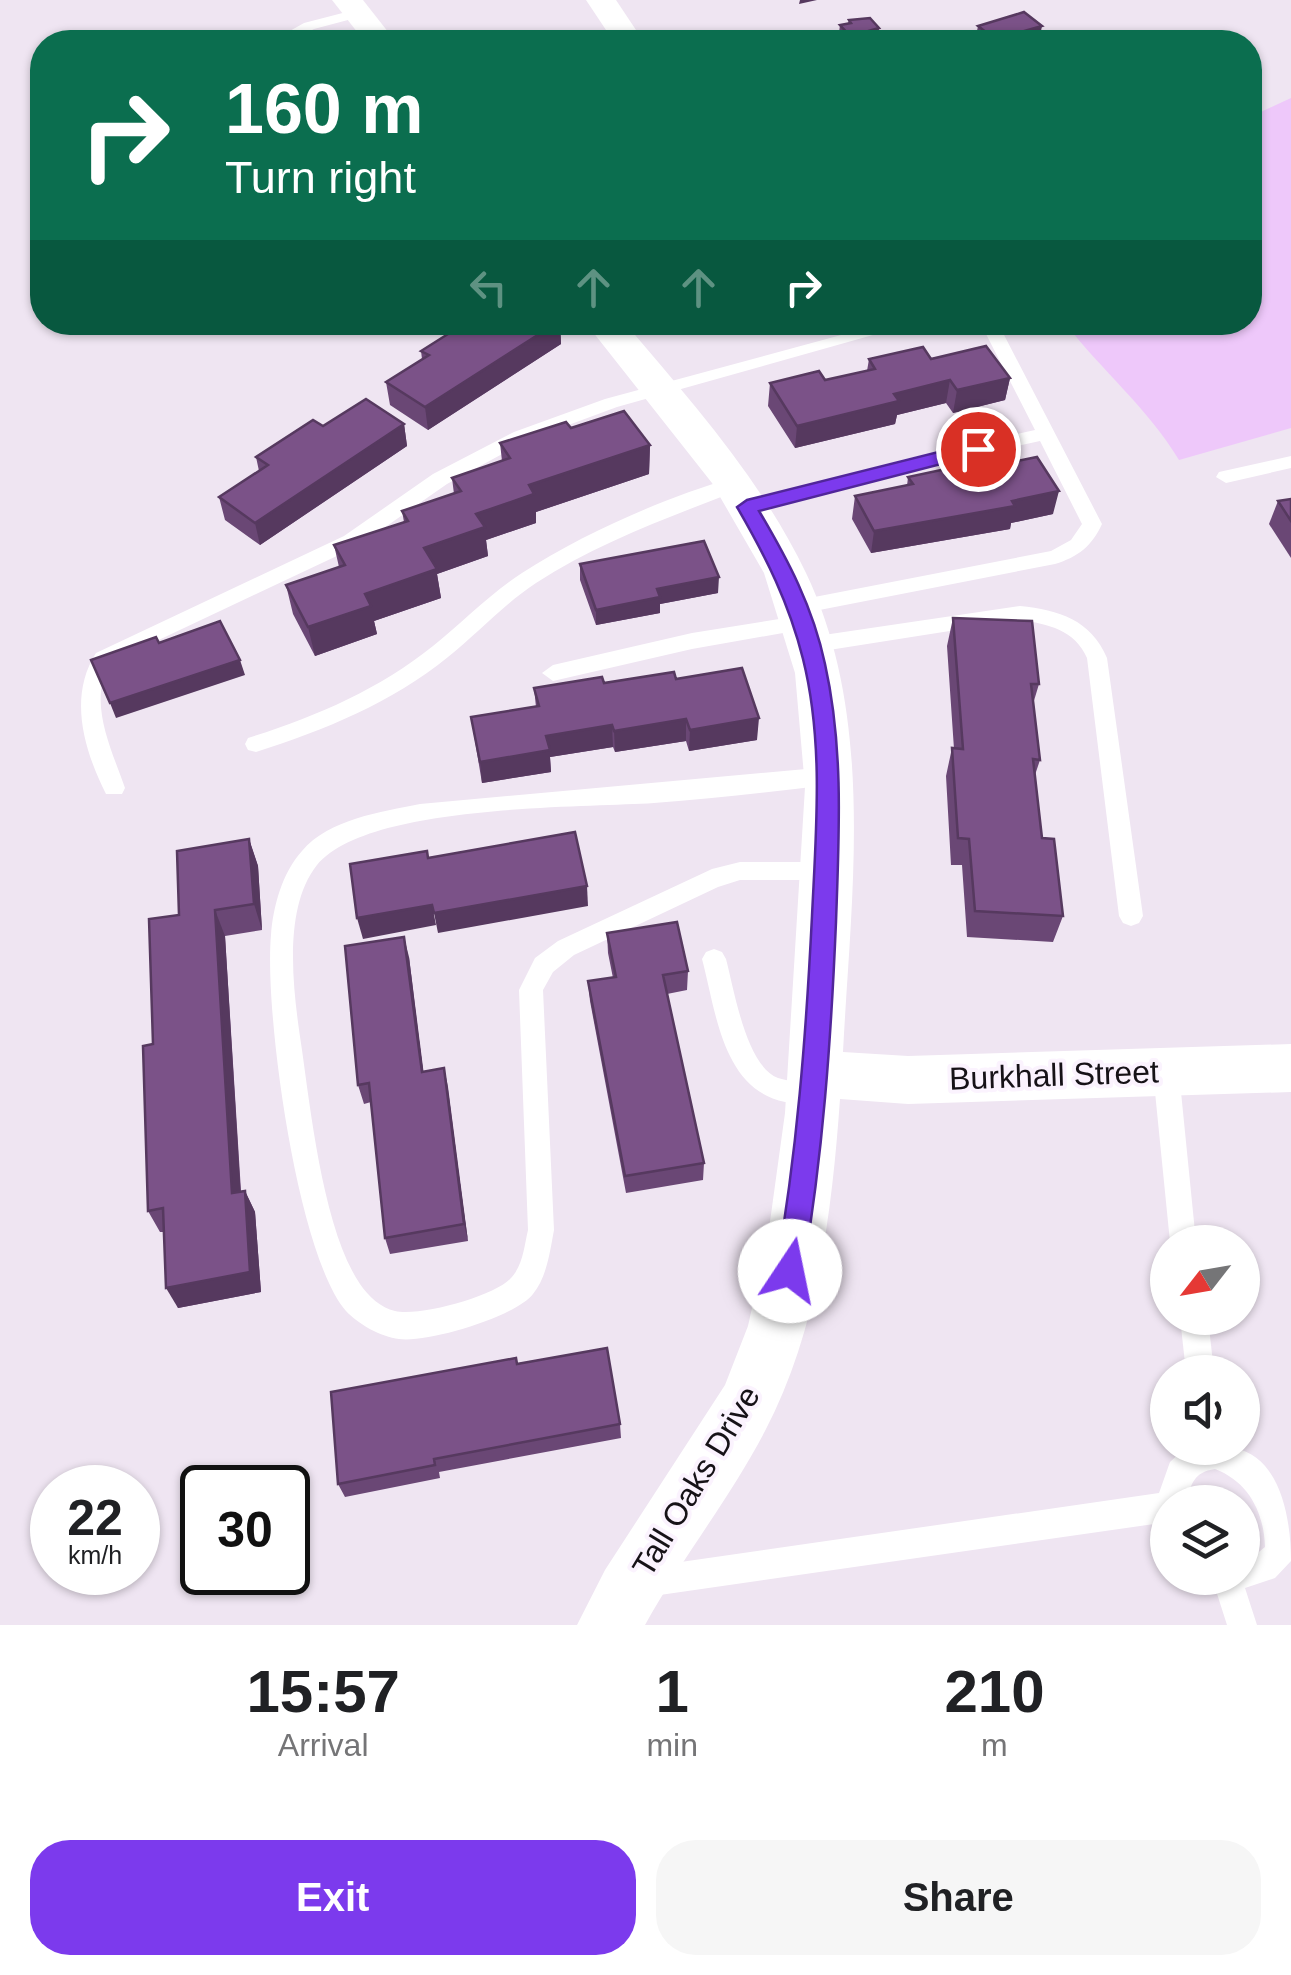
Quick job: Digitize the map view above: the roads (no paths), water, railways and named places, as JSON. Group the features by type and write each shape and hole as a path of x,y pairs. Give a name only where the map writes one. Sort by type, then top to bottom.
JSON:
{"street":[{"path":"600,0 620,30"},
{"path":"353,6 372,30"},
{"name":"Tall Oaks Drive","path":"614,335 739,496 777,557 804,625 826,732 828,776 816,1084 797,1237 764,1368 734,1433 622,1604"},
{"name":"Burkhall Street","path":"816,1084 1291,1068"}],"lane":[{"path":"300,30 353,6"},
{"path":"114,788 87,694 90,674 104,658 351,541 481,454 538,429 660,390 863,335"},
{"path":"804,625 1055,557 1088,536 1092,524 995,335"},
{"path":"256,744 304,730 379,694 440,652 528,578 559,560 739,496 1045,434"},
{"path":"1226,477 1291,462"},
{"path":"553,673 676,644 804,625 1020,612 1047,615 1083,634 1098,658 1131,916"},
{"path":"826,871 740,871 712,879 566,948 544,965 532,990 542,1230 534,1264 521,1289 494,1306 400,1326 367,1313 345,1292 298,1120 280,984 290,889 311,854 336,837 378,822 468,806 673,793 828,776"},
{"path":"714,960 738,1041 760,1081 773,1088 816,1084"},
{"path":"1166,1072 1181,1225"},
{"path":"1245,1465 1267,1486 1284,1516 1284,1538 1277,1557 1260,1571"},
{"path":"622,1604 1150,1508"},
{"path":"1232,1595 1242,1625"}]}
